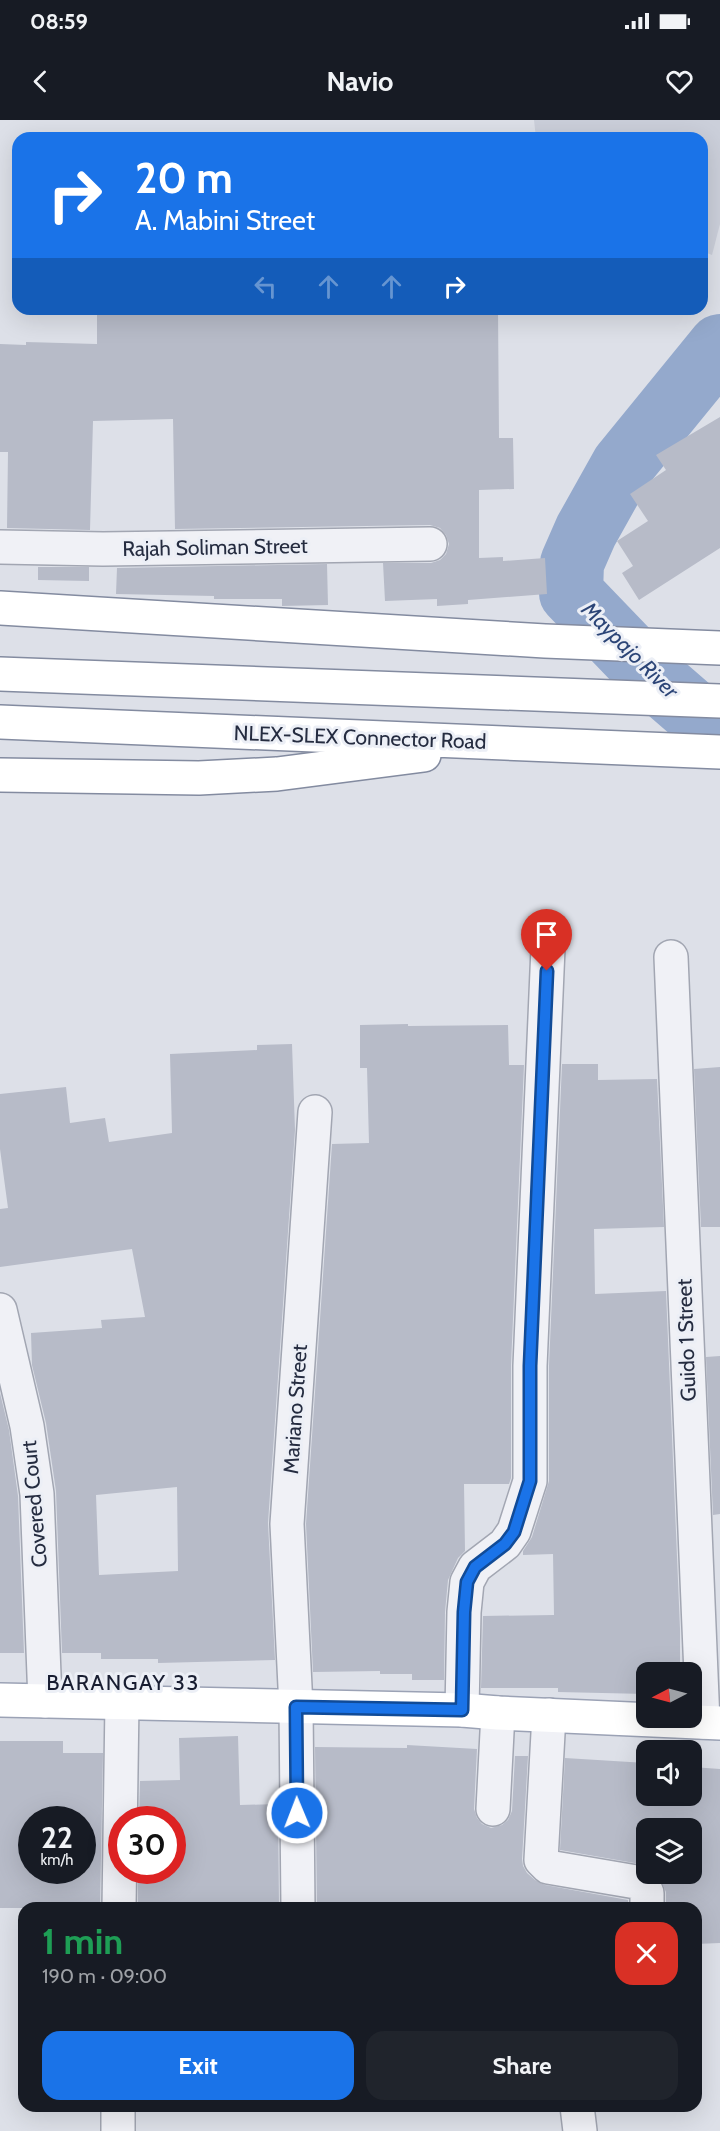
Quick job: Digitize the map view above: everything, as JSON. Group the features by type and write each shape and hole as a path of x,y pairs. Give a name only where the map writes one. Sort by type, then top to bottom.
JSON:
{"main road":[{"path":"0,608 544,641 720,648"},
{"path":"0,674 720,701"},
{"name":"NLEX-SLEX Connector Road","path":"0,722 720,752"},
{"path":"0,775 199,778 278,774 515,744"},
{"path":"0,1700 462,1710 711,1722"}],"street":[{"name":"Rajah Soliman Street","path":"0,546 104,549 430,544"},
{"path":"462,1710 464,1612 467,1582 475,1567 505,1544 514,1532 530,1481 530,1366 548,948"},
{"name":"Guido 1 Street","path":"671,957 711,1722"},
{"name":"Mariano Street","path":"298,1902 296,1707 287,1524 315,1112"},
{"name":"Covered Court","path":"0,1310 27,1426 36,1494 45,1701"},
{"path":"119,1902 122,1702"},
{"path":"493,1809 498,1713"},
{"path":"549,1715 541,1860 548,1867 642,1883 647,1893 647,1902"},
{"path":"118,2112 118,2131"},
{"path":"578,2112 580,2131"}],"shaded area":[{"path":"534,120 720,120 720,224 712,255 708,253 708,132 535,132"}],"building":[{"path":"97,315 498,315 499,438 513,438 514,489 479,490 479,558 503,557 503,561 545,558 547,594 468,600 468,604 437,606 437,599 385,601 383,563 431,563 440,560 446,554 449,544 446,535 440,528 430,525 175,529 173,419 93,421 90,530 7,528 8,452 0,452 0,344 26,345 26,342 97,344"},
{"path":"720,417 720,548 639,600 622,573 633,566 617,541 648,521 630,494 666,470 656,455"},
{"path":"327,564 328,605 282,606 282,599 214,599 214,596 116,594 117,568"},
{"path":"38,567 89,567 89,581 38,580"},
{"path":"408,1024 408,1026 508,1025 509,1065 524,1065 511,1365 511,1478 509,1484 464,1484 465,1551 458,1558 448,1580 444,1680 412,1680 412,1674 380,1674 380,1671 313,1672 306,1524 332,1144 369,1143 367,1068 360,1068 360,1025"},
{"path":"292,1044 295,1130 268,1523 275,1660 158,1663 158,1659 101,1659 101,1653 62,1653 56,1491 46,1423 32,1365 31,1333 102,1328 101,1320 145,1317 132,1249 0,1267 0,1209 8,1208 0,1149 0,1094 66,1087 70,1123 105,1118 109,1142 172,1133 170,1054 257,1050 257,1045","holes":["177,1487 178,1571 99,1575 96,1495"]},
{"path":"562,1064 598,1064 598,1080 657,1079 664,1227 594,1229 595,1294 666,1291 680,1662 636,1662 636,1694 558,1692 558,1688 481,1688 483,1616 554,1615 553,1554 523,1555 532,1537 549,1481 549,1366"},
{"path":"720,1067 720,1227 701,1227 694,1069"},
{"path":"720,1356 720,1514 713,1515 706,1357"},
{"path":"0,1393 9,1430 18,1496 24,1653 0,1653"},
{"path":"238,1736 240,1805 278,1804 279,1902 138,1902 138,1884 186,1884 186,1806 139,1806 140,1781 180,1780 179,1738"},
{"path":"0,1741 63,1741 63,1753 103,1753 100,1902 18,1902 18,1908 0,1908"},
{"path":"407,1745 477,1749 474,1809 482,1824 491,1828 502,1825 508,1820 512,1811 515,1756 528,1756 522,1859 527,1873 545,1885 628,1900 628,1902 317,1902 315,1747 407,1748"},
{"path":"565,1758 636,1762 636,1806 702,1806 702,1768 720,1769 720,1943 702,1944 702,1902 666,1902 666,1892 662,1884 702,1884 702,1818 636,1818 636,1863 560,1850"}],"waterway":[{"name":"Maypajo River","path":"720,346 623,465 586,531 572,563 571,593 646,671 720,735"}],"district":[{"name":"BARANGAY 33","path":"123,1682"}],"route":[{"path":"297,1813 296,1707 462,1710 464,1612 467,1582 475,1567 505,1544 514,1532 530,1481 530,1366 547,971"}]}
